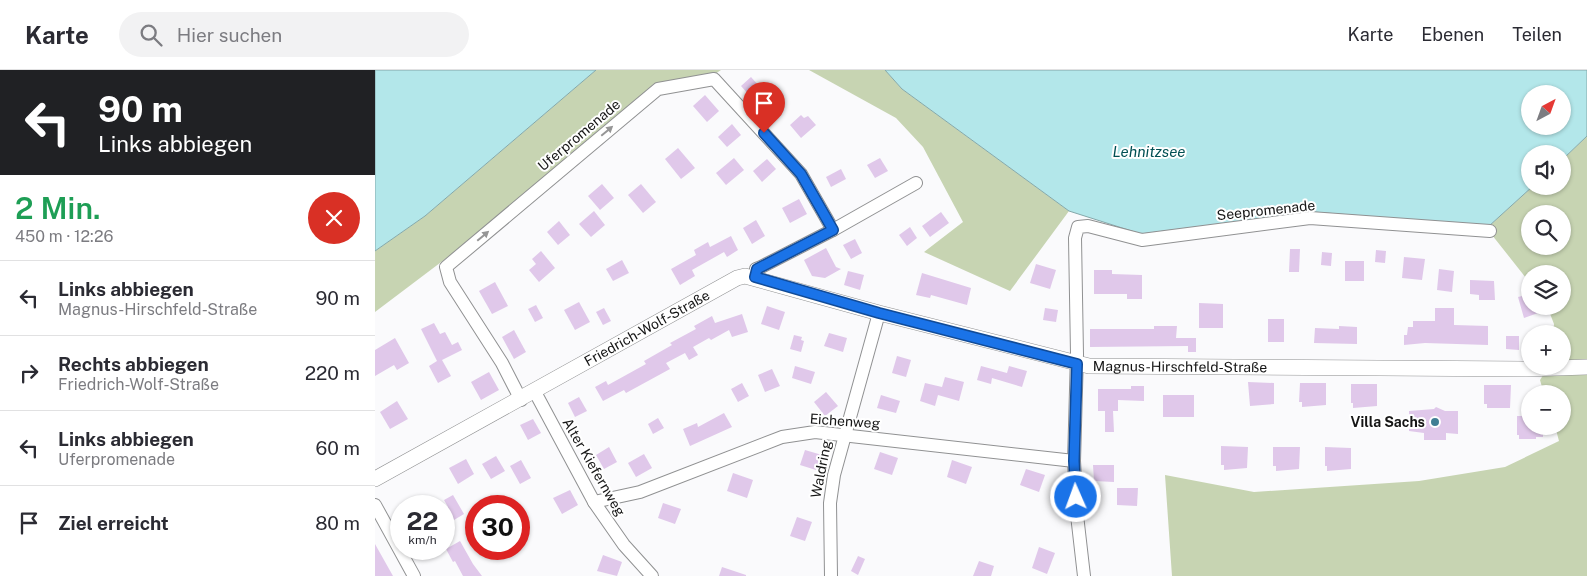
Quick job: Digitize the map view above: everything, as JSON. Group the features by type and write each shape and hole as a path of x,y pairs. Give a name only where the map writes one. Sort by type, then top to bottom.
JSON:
{"street":[{"name":"Uferpromenade","path":"521,400 501,363 450,282 446,267 658,89 714,79 801,174 833,230"},
{"path":"755,277 757,269 833,230 916,183"},
{"name":"Seepromenade","path":"1077,364 1075,238 1078,227 1088,226 1142,240 1309,218 1490,231"},
{"name":"Magnus-Hirschfeld-Straße","path":"755,277 879,313 1077,364 1517,369 1587,367"},
{"name":"Friedrich-Wolf-Straße","path":"375,479 521,400 737,278 755,277"},
{"name":"Waldring","path":"831,576 829,503 844,434 879,313"},
{"path":"1077,364 1074,461 1077,515 1084,576"},
{"name":"Alter Kiefernweg","path":"535,392 594,502 624,545 652,576"},
{"name":"Eichenweg","path":"594,502 640,492 782,437 815,432 1074,461"},
{"path":"375,505 414,576"}],"green space":[{"path":"596,70 721,70 700,84 661,93 636,115 375,312 375,251 425,216"},
{"path":"809,70 885,70 902,89 1069,211 1010,291 924,252 963,222 923,147 896,118"},
{"path":"1587,136 1587,576 1172,576 1165,475 1254,492 1419,481 1505,467 1559,441 1557,435 1571,435 1571,385 1541,385 1540,380 1543,375 1571,375 1571,325 1554,325 1550,315 1571,315 1571,265 1521,265 1521,272 1492,235 1489,226 1523,195 1571,195 1571,151"}],"water":[{"path":"375,70 596,70 425,216 375,251"},
{"name":"Lehnitzsee","path":"885,70 1587,70 1587,136 1571,151 1571,145 1521,145 1521,195 1523,195 1489,226 1313,212 1141,234 1069,211 902,89"}],"building":[{"path":"751,77 759,86 749,95 741,86"},
{"path":"705,95 719,111 707,122 693,106"},
{"path":"801,115 804,118 808,116 816,125 801,138 790,125"},
{"path":"732,124 741,135 727,147 718,137"},
{"path":"678,148 695,168 681,179 665,159"},
{"path":"734,158 744,170 726,185 716,173"},
{"path":"880,158 888,171 875,178 867,165"},
{"path":"767,159 776,169 762,182 753,171"},
{"path":"841,169 846,179 831,187 826,177"},
{"path":"602,184 614,198 600,210 588,196"},
{"path":"641,184 656,202 643,213 628,195"},
{"path":"799,199 807,214 790,223 782,208"},
{"path":"594,211 605,225 591,237 579,224"},
{"path":"941,212 949,223 930,237 922,226"},
{"path":"756,220 765,236 752,244 743,228"},
{"path":"559,221 570,235 558,245 547,232"},
{"path":"910,227 917,238 907,246 899,235"},
{"path":"731,236 738,250 727,257 724,252 692,270 695,276 680,285 671,269 696,255 694,250 708,242 710,247"},
{"path":"855,239 862,253 851,259 843,245"},
{"path":"826,248 836,267 841,269 825,278 812,276 804,260"},
{"path":"1290,249 1300,249 1299,272 1289,272"},
{"path":"1376,250 1386,251 1385,263 1375,262"},
{"path":"541,251 555,268 539,282 529,270 536,264 532,259"},
{"path":"1322,252 1332,253 1331,266 1321,265"},
{"path":"1404,257 1425,259 1422,280 1402,278"},
{"path":"622,260 629,273 613,281 606,269"},
{"path":"1345,261 1364,261 1364,281 1345,281"},
{"path":"1036,264 1056,270 1050,289 1030,283"},
{"path":"1439,269 1454,271 1452,292 1437,290"},
{"path":"1094,270 1112,270 1112,274 1142,275 1142,299 1127,299 1127,294 1094,294"},
{"path":"848,271 864,275 860,290 844,285"},
{"path":"922,273 971,288 967,305 931,295 930,298 916,295"},
{"path":"1470,280 1494,281 1495,300 1479,300 1479,295 1470,294"},
{"path":"495,282 508,306 492,314 479,291"},
{"path":"1521,296 1521,308 1518,297"},
{"path":"579,302 590,322 575,330 564,310"},
{"path":"1199,303 1223,304 1223,328 1199,328"},
{"path":"536,305 543,318 535,322 528,309"},
{"path":"767,306 785,312 779,330 761,324"},
{"path":"604,308 611,321 603,325 596,312"},
{"path":"1045,308 1058,310 1056,322 1043,320"},
{"path":"1435,308 1454,308 1454,325 1488,326 1488,345 1425,343 1404,345 1404,335 1407,335 1408,327 1413,327 1413,321 1435,321"},
{"path":"742,314 748,332 732,337 729,330 711,340 709,338 693,347 698,355 689,360 685,353 666,363 670,369 626,393 624,390 603,401 595,387 606,381 608,385 646,364 644,361 672,345 670,343 696,329 694,326 712,316 715,323"},
{"path":"1268,319 1284,319 1284,342 1268,342"},
{"path":"434,323 440,334 445,332 452,345 458,342 462,350 442,360 451,376 438,383 429,366 437,361 421,329"},
{"path":"1154,326 1177,326 1176,338 1196,338 1196,352 1188,352 1188,346 1090,347 1090,329 1154,329"},
{"path":"1339,326 1357,327 1357,344 1314,343 1315,328 1339,329"},
{"path":"514,330 526,352 514,359 502,337"},
{"path":"829,333 847,338 843,352 824,346"},
{"path":"794,335 802,337 801,340 804,341 801,352 790,349"},
{"path":"1506,336 1519,336 1519,350 1506,349"},
{"path":"395,338 409,363 397,370 394,365 375,376 375,350"},
{"path":"897,356 911,360 906,377 892,373"},
{"path":"795,366 815,372 811,384 792,378"},
{"path":"981,366 1007,373 1009,366 1027,371 1022,387 992,378 991,384 977,380"},
{"path":"772,369 780,386 765,392 758,375"},
{"path":"489,372 499,390 481,400 471,382"},
{"path":"945,377 964,382 959,401 938,395 935,406 920,401 925,383 942,387"},
{"path":"1248,382 1274,383 1274,404 1250,406"},
{"path":"742,383 749,396 738,402 731,389"},
{"path":"1300,383 1326,383 1326,405 1302,407 1302,402 1299,402"},
{"path":"1351,384 1377,384 1377,406 1353,408 1353,403 1351,403"},
{"path":"1484,385 1511,385 1510,408 1487,408 1487,404 1484,404"},
{"path":"1131,386 1144,386 1144,401 1118,400 1118,411 1113,411 1114,432 1105,432 1105,411 1098,411 1098,389 1131,389"},
{"path":"826,392 838,406 825,416 814,402"},
{"path":"881,395 900,401 896,413 877,408"},
{"path":"1163,395 1194,395 1194,417 1163,417"},
{"path":"579,397 587,411 575,417 568,403"},
{"path":"397,401 408,419 390,429 380,412"},
{"name":"Villa Sachs","path":"1436,407 1445,411 1458,411 1458,434 1446,433 1446,440 1424,440 1424,433 1409,431 1409,411 1434,409"},
{"path":"724,413 732,427 690,446 683,429 697,423 698,427"},
{"path":"1517,416 1521,416 1521,435 1543,435 1543,437 1519,439 1519,435 1517,435"},
{"path":"658,418 664,428 653,434 648,424"},
{"path":"533,419 541,433 528,440 520,425"},
{"path":"1221,446 1248,447 1247,468 1224,470 1224,465 1221,465"},
{"path":"609,447 617,462 604,469 596,455"},
{"path":"1273,447 1300,447 1299,469 1276,471 1276,466 1273,466"},
{"path":"1325,447 1351,448 1351,469 1327,471 1327,466 1325,466"},
{"path":"805,450 822,455 816,470 800,465"},
{"path":"880,452 898,458 892,475 874,469"},
{"path":"644,454 652,468 636,477 628,463"},
{"path":"496,456 505,471 491,479 482,464"},
{"path":"466,459 474,474 458,484 449,468"},
{"path":"521,460 531,478 520,484 510,466"},
{"path":"952,460 972,467 966,484 947,477"},
{"path":"1093,465 1114,465 1114,482 1094,481"},
{"path":"1026,469 1045,475 1039,492 1020,485"},
{"path":"733,473 753,480 747,498 727,491"},
{"path":"1117,488 1138,488 1137,506 1117,505"},
{"path":"570,490 578,505 562,514 553,498"},
{"path":"455,498 464,514 455,519"},
{"path":"663,503 681,509 675,524 658,518"},
{"path":"797,517 812,522 805,541 790,536"},
{"path":"460,541 465,550 465,560 471,560 482,576 463,576 455,561 453,562 452,560 455,560 455,544"},
{"path":"375,544 393,576 375,576"},
{"path":"1039,547 1055,553 1047,574 1032,568"},
{"path":"603,555 622,562 617,576 597,571"},
{"path":"858,556 865,559 858,575 851,571"},
{"path":"979,561 994,566 991,576 973,576"},
{"path":"722,567 746,575 746,576 719,576"}],"place":[{"name":"Villa Sachs","path":"1435,422"}],"route":[{"path":"764,133 801,174 833,230 757,269 755,277 879,313 1077,364 1074,461 1076,497"}]}
